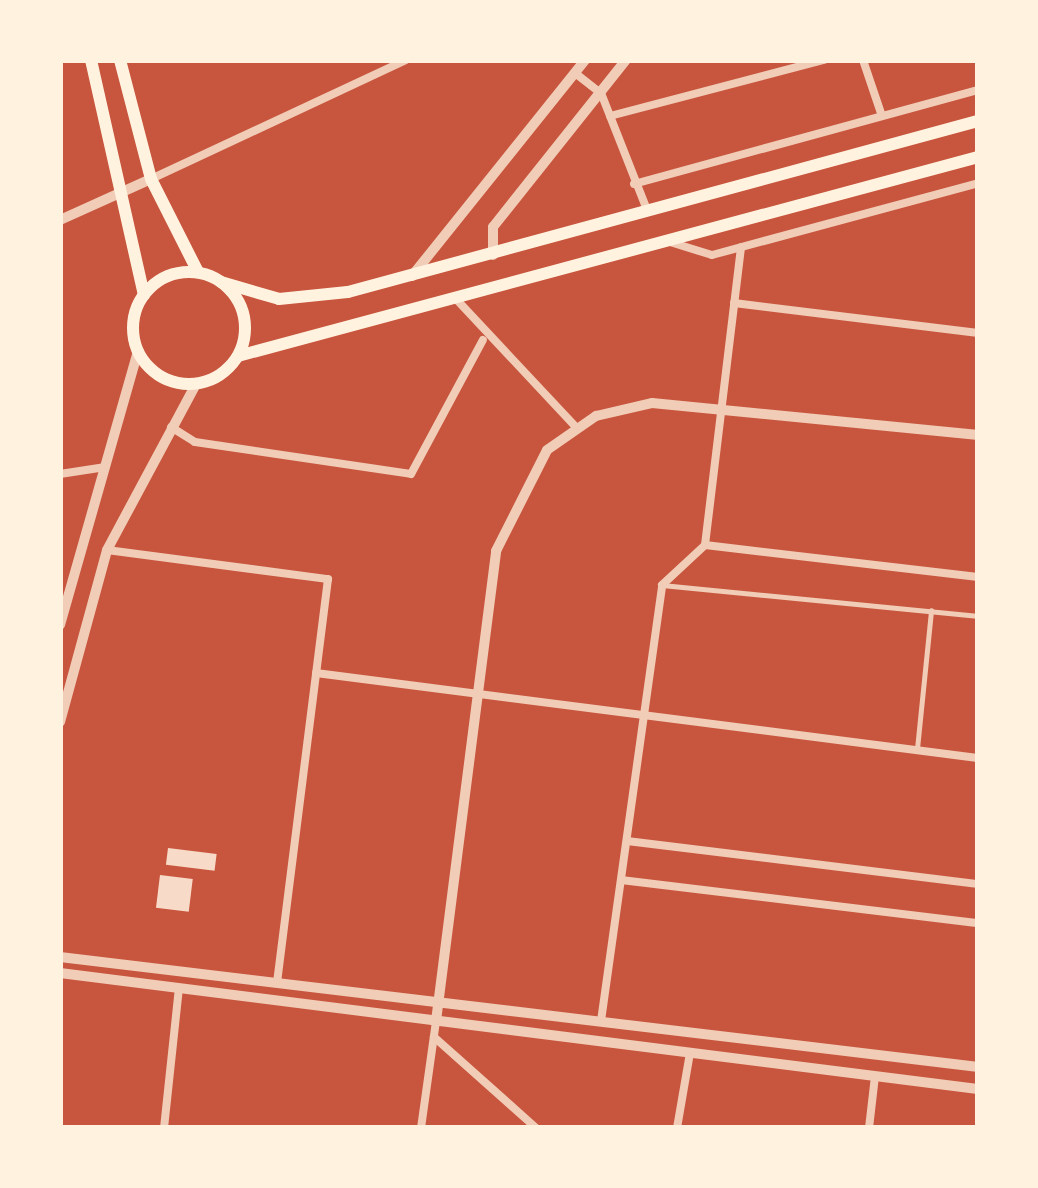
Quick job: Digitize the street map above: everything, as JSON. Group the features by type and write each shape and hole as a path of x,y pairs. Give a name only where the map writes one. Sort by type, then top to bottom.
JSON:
{"main road":[{"path":"91,60 144,295 138,352 162,378 196,384 238,356 978,157"},
{"path":"119,60 151,179 198,272 221,282 298,299 493,255 978,121"},
{"path":"144,295 198,272"},
{"path":"221,282 243,311 238,356"}],"street":[{"path":"60,220 406,60"},
{"path":"412,276 585,60"},
{"path":"493,255 493,227 626,60"},
{"path":"610,116 824,60"},
{"path":"862,60 882,116"},
{"path":"575,73 601,93 647,212"},
{"path":"634,184 978,90"},
{"path":"670,242 698,257 978,183"},
{"path":"602,1021 662,585 705,544 741,247"},
{"path":"458,300 483,340 545,386 576,427"},
{"path":"734,303 978,333"},
{"path":"170,426 195,442 411,474 483,340"},
{"path":"60,625 63,598 138,352"},
{"path":"60,722 107,550 196,384"},
{"path":"421,1128 503,525 534,466 576,427 629,405 722,407 978,435"},
{"path":"60,474 106,466"},
{"path":"705,544 978,577"},
{"path":"107,550 328,579 277,981"},
{"path":"316,673 978,758"},
{"path":"627,841 978,884"},
{"path":"621,880 978,923"},
{"path":"60,957 978,1067"},
{"path":"60,973 978,1089"},
{"path":"164,1128 179,988"},
{"path":"434,1037 536,1128"},
{"path":"677,1128 690,1053"},
{"path":"869,1128 875,1076"}],"lane":[{"path":"662,585 978,616"},
{"path":"917,750 931,611"}],"building":[{"path":"168,848 217,854 215,871 166,865"},
{"path":"160,875 193,879 189,912 156,908"}]}
